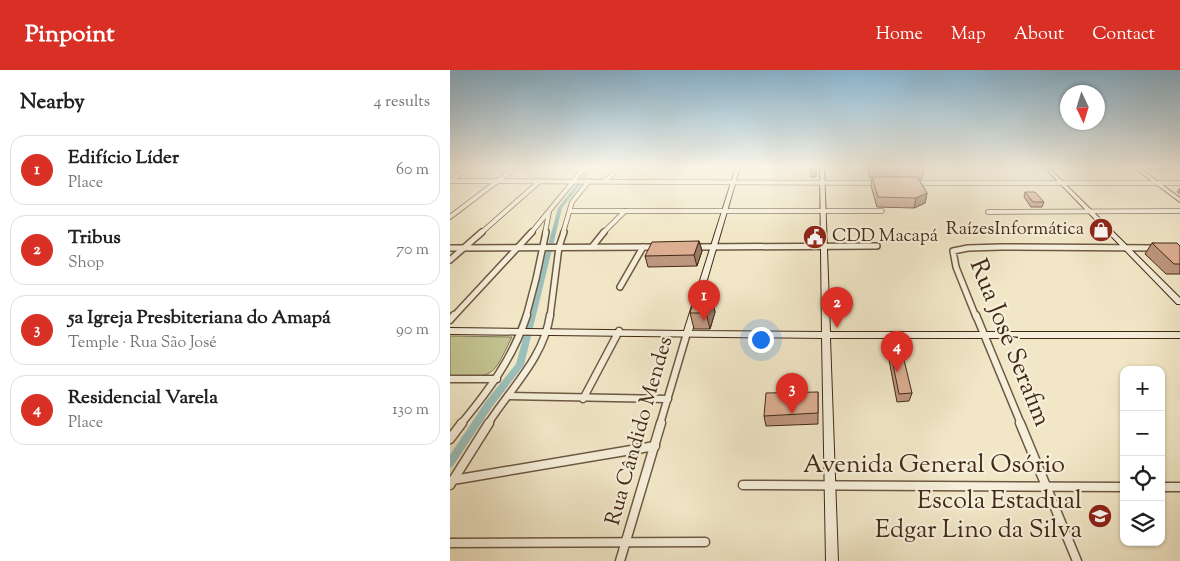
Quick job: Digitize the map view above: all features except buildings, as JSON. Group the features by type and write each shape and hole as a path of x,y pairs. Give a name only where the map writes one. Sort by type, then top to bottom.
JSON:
{"street":[{"path":"450,217 485,190"},
{"path":"450,260 530,190"},
{"path":"450,320 518,248 566,190"},
{"path":"452,482 508,396 525,375 545,330 558,248 571,202 581,190"},
{"name":"Rua Cândido Mendes","path":"620,561 655,446 720,212 730,190"},
{"path":"821,190 832,561"},
{"path":"1069,190 1180,302"},
{"path":"1167,190 1180,200"},
{"path":"570,210 720,212 882,211"},
{"path":"592,248 602,233 625,211"},
{"path":"988,212 1180,211"},
{"path":"450,439 497,379 525,330 546,248 549,212"},
{"path":"689,247 877,246"},
{"name":"Rua José Serafim","path":"1077,561 953,260 953,251 1001,246 1127,248"},
{"path":"620,287 643,247"},
{"path":"450,248 661,247"},
{"path":"1127,248 1162,248"},
{"path":"450,331 545,330 826,335 1180,335"},
{"path":"583,398 619,331"},
{"path":"450,379 497,379"},
{"path":"508,396 668,399"},
{"path":"452,482 655,446"},
{"name":"Avenida General Osório","path":"743,485 1120,487"},
{"path":"1165,487 1180,487"},
{"path":"450,543 705,542"}],"green space":[{"path":"450,336 512,337 496,367 491,372 485,375 450,377"}],"waterway":[{"path":"450,463 489,404 520,365 560,208 574,190"}],"place":[{"name":"RaízesInformática","path":"1101,230"},
{"name":"CDD Macapá","path":"815,237"},
{"name":"Edifício Líder","path":"704,321"},
{"name":"Tribus","path":"837,328"},
{"name":"Residencial Varela","path":"897,372"},
{"name":"5a Igreja Presbiteriana do Amapá","path":"792,414"},
{"name":"Escola Estadual Edgar Lino da Silva","path":"1100,516"}]}
